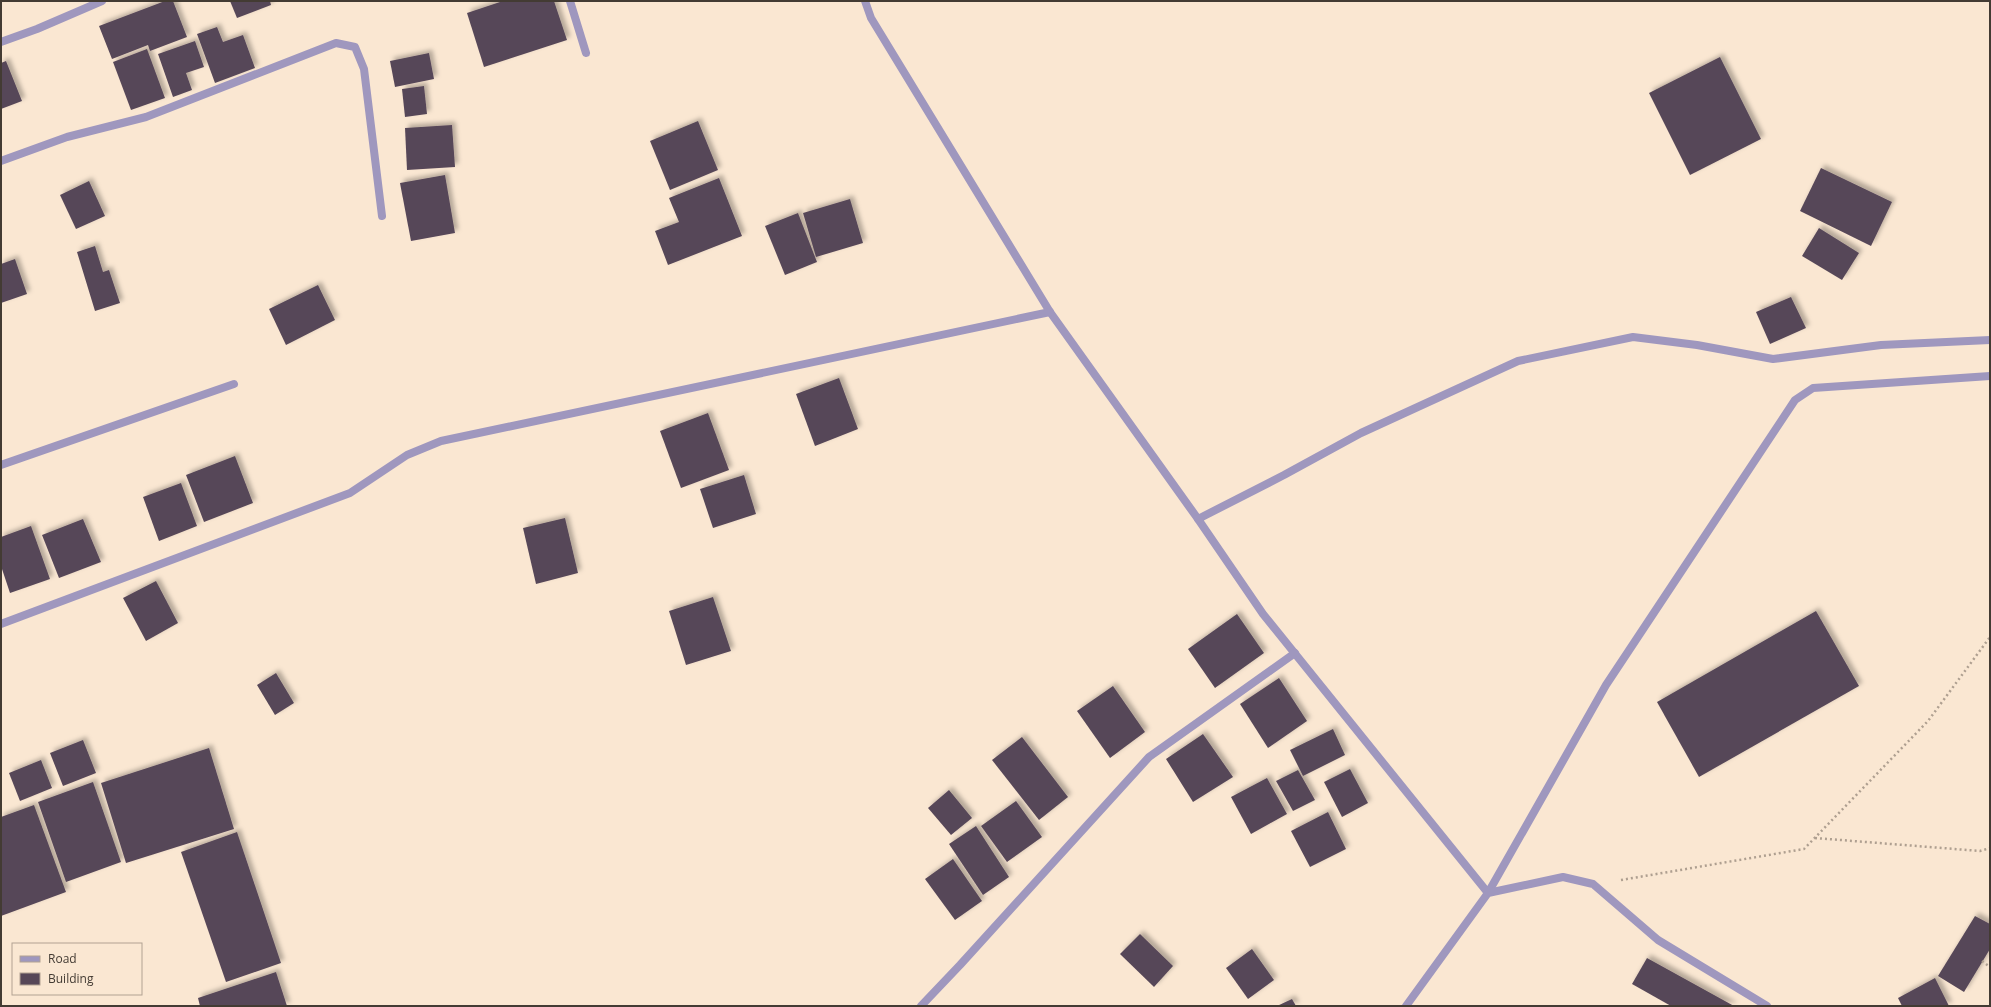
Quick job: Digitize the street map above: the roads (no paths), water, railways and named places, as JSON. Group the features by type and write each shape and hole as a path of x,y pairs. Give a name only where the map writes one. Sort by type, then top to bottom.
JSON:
{"street":[{"path":"1,42 37,29 102,1"},
{"path":"570,1 586,53"},
{"path":"866,1 871,18 1050,312 1198,519 1263,614 1488,893"},
{"path":"1,161 67,137 146,117 336,43 355,47 364,68 382,216"},
{"path":"1,624 350,493 407,455 441,441 1050,312"},
{"path":"1198,519 1284,475 1361,433 1518,360 1633,337 1697,345 1772,359 1881,345 1990,340"},
{"path":"1406,1006 1488,893 1606,685 1795,400 1813,388 1990,376"},
{"path":"1,465 234,384"},
{"path":"921,1006 1148,757 1295,653"},
{"path":"1488,893 1563,877 1593,884 1658,940 1767,1006"}]}
